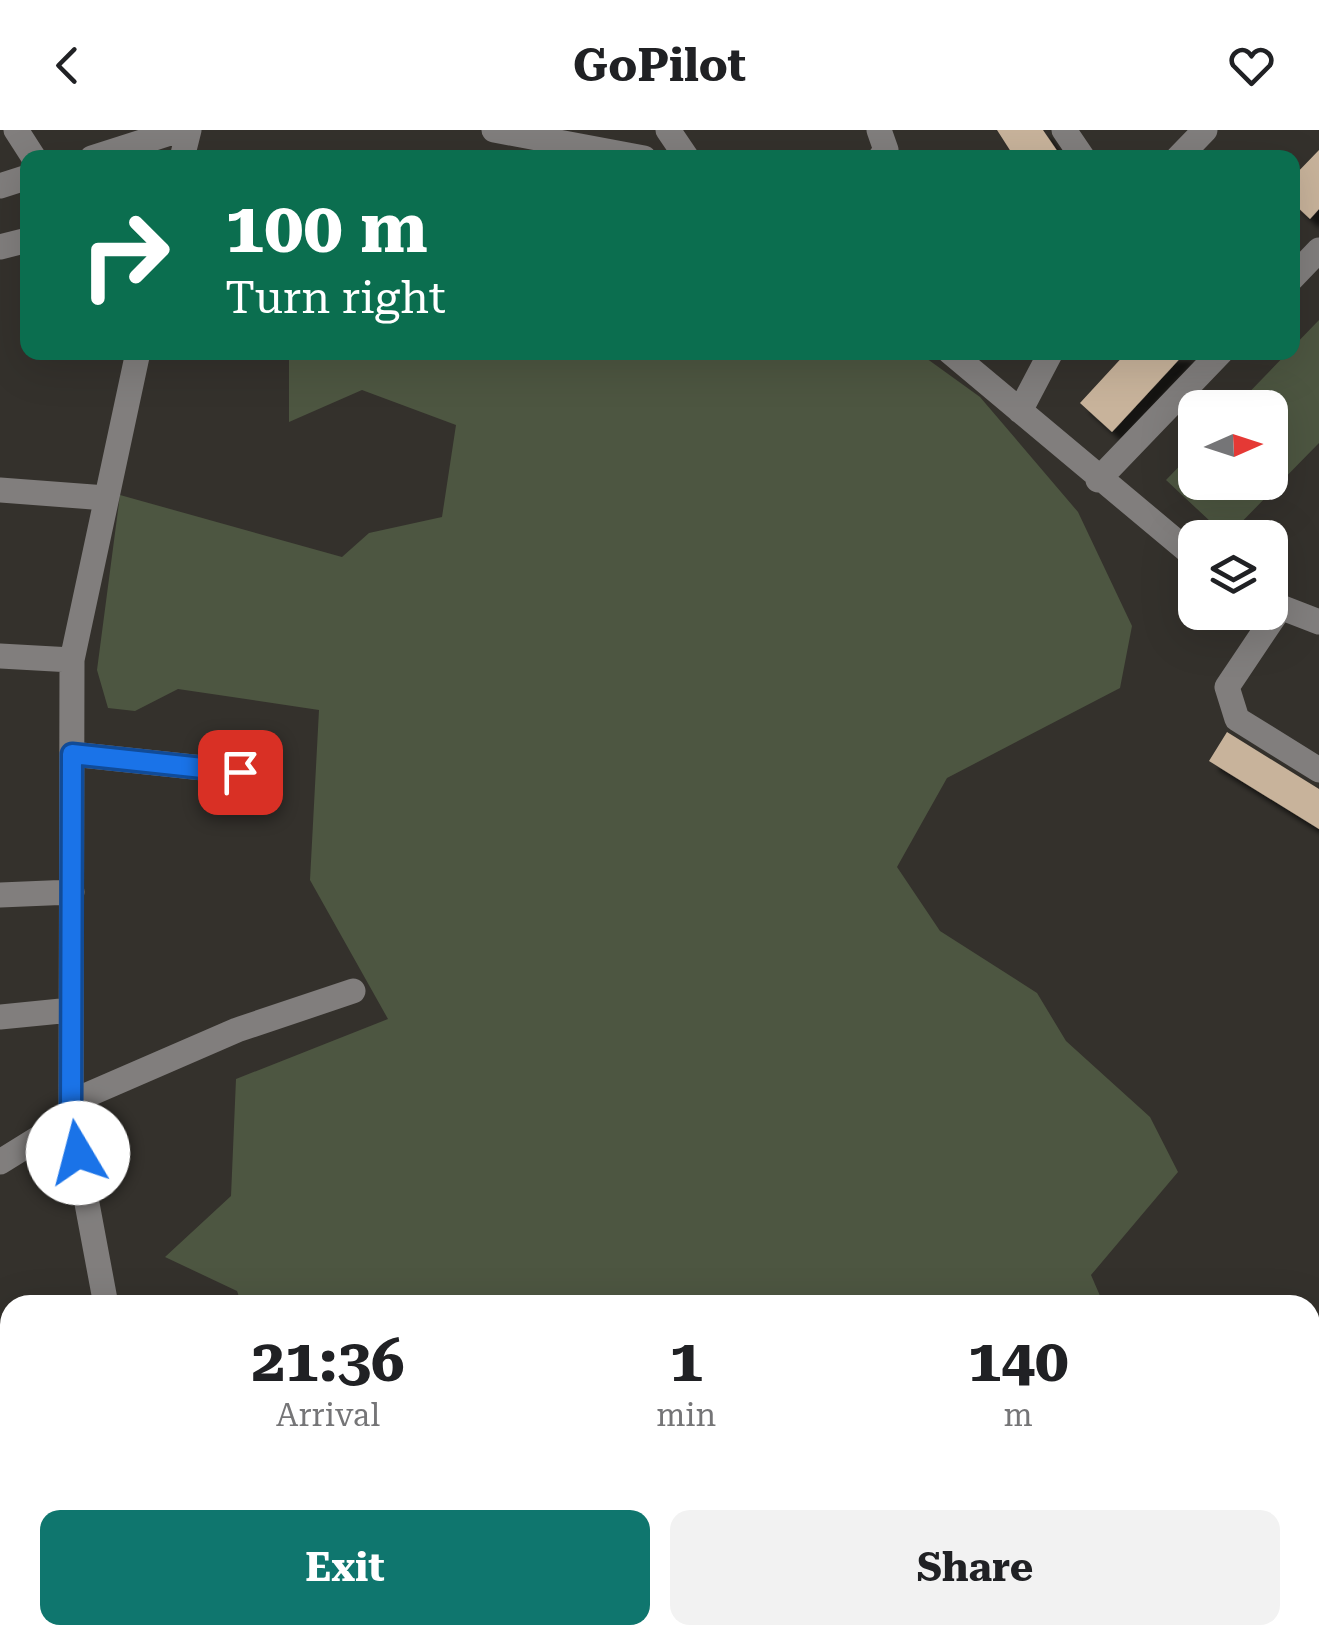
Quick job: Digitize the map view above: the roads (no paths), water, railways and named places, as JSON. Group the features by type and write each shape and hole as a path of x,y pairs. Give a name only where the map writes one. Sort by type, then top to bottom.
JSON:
{"street":[{"path":"113,150 154,134 179,130"},
{"path":"494,130 604,140"},
{"path":"1186,150 1205,130"},
{"path":"1300,270 1319,250"},
{"path":"104,1295 71,1110 72,660 136,360"},
{"path":"959,360 1178,544"},
{"path":"1020,412 1047,360"},
{"path":"1098,480 1213,360"},
{"path":"0,490 106,498"},
{"path":"1288,611 1319,622"},
{"path":"1261,630 1227,687 1237,719 1319,770"},
{"path":"0,656 72,660"},
{"path":"72,754 240,772"},
{"path":"0,894 72,892"},
{"path":"0,1162 71,1110 237,1030 353,990"},
{"path":"0,1016 71,1010"}]}
